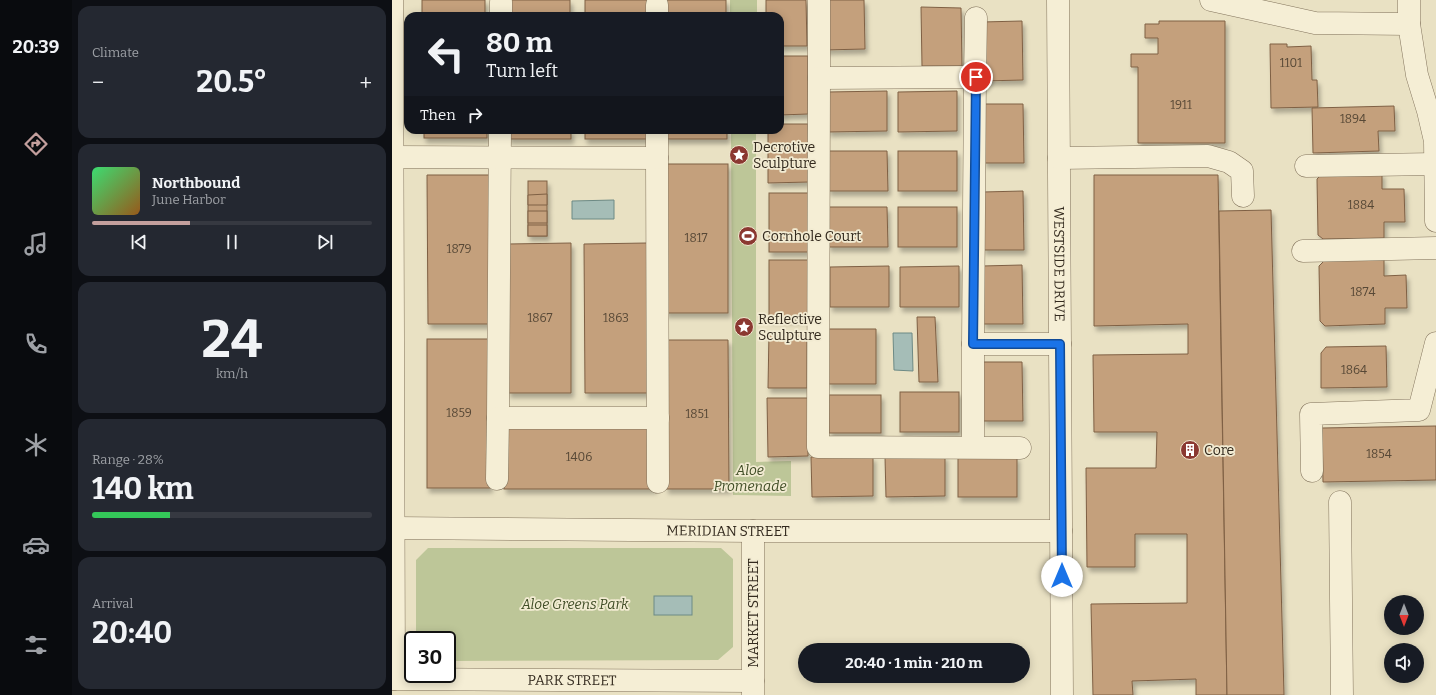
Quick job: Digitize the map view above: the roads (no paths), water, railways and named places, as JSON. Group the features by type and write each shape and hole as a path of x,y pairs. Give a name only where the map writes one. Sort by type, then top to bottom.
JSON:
{"street":[{"path":"392,0 394,528 393,679"},
{"path":"819,0 818,447 1020,448"},
{"name":"WESTSIDE DRIVE","path":"1058,0 1062,695"},
{"path":"1211,0 1315,23 1408,24"},
{"path":"1409,0 1408,24 1417,75 1435,141 1436,221"},
{"path":"973,447 976,18"},
{"path":"819,78 976,77"},
{"path":"497,479 500,134"},
{"path":"657,134 658,482"},
{"path":"1059,158 1208,156 1229,162 1242,171 1243,196"},
{"path":"392,157 657,158"},
{"path":"1306,166 1435,164"},
{"path":"1303,251 1436,248"},
{"path":"1312,471 1311,414 1419,410 1436,343"},
{"path":"973,344 1060,344"},
{"path":"498,418 658,418"},
{"path":"1340,502 1342,695"},
{"name":"MERIDIAN STREET","path":"394,528 753,531 1061,531"},
{"name":"MARKET STREET","path":"753,531 753,688"},
{"name":"PARK STREET","path":"393,679 753,688"}],"water":[{"path":"614,200 614,219 572,219 572,201"},
{"path":"893,333 912,333 913,371 894,370"},
{"path":"654,596 692,596 692,615 654,615"}],"place":[{"name":"Decrotive Sculpture","path":"739,155"},
{"name":"Cornhole Court","path":"748,236"},
{"name":"Reflective Sculpture","path":"744,327"},
{"name":"Core","path":"1190,450"}],"park label":[{"name":"Aloe Promenade","path":"750,478"},
{"name":"Aloe Greens Park","path":"575,604"}]}
